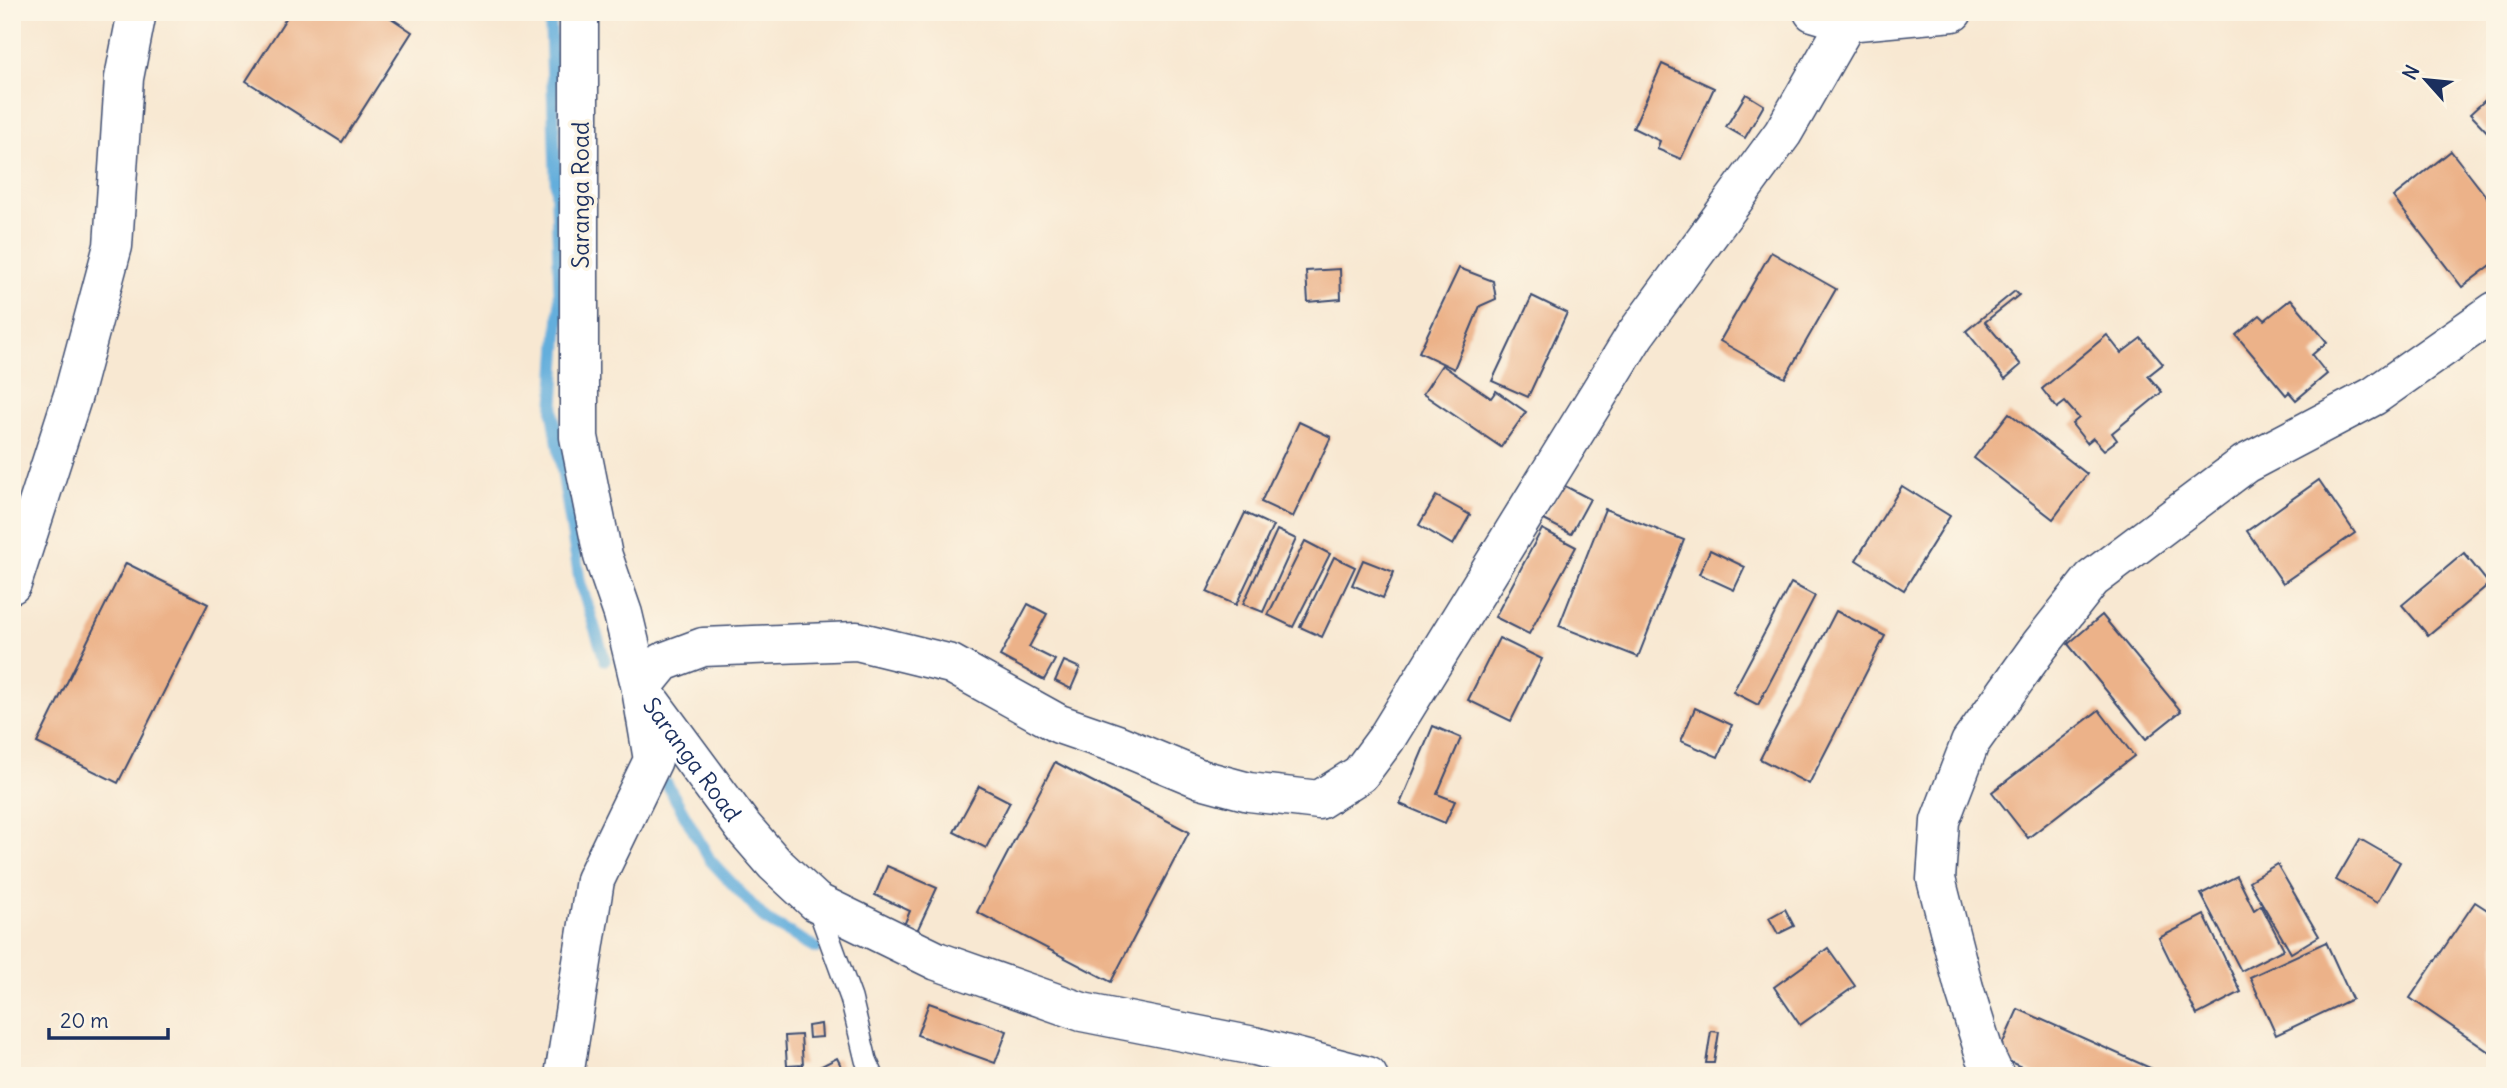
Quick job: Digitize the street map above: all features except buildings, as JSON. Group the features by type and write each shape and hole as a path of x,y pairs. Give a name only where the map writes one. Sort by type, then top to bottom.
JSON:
{"street":[{"path":"12,584 73,395 113,246 124,78 137,12"},
{"name":"Saranga Road","path":"579,12 579,437 603,556 623,614 642,689 743,827 775,863 816,902 937,961 1082,1012 1254,1045 1368,1076"},
{"path":"564,1076 595,880 653,760 642,689 663,662 703,647 857,641 951,664 1059,724 1117,744 1201,779 1249,792 1320,800 1360,774 1386,739 1635,335 1783,133 1830,17 1953,12"},
{"path":"1995,1076 1985,1055 1964,988 1936,879 1940,821 1970,743 2040,645 2092,579 2245,464 2375,396 2495,311"}],"lane":[{"path":"816,902 851,998 866,1060 873,1076"}],"waterway":[{"path":"550,12 560,304 553,412 580,582 605,660"},
{"path":"667,784 710,860 766,920 816,948"}]}
